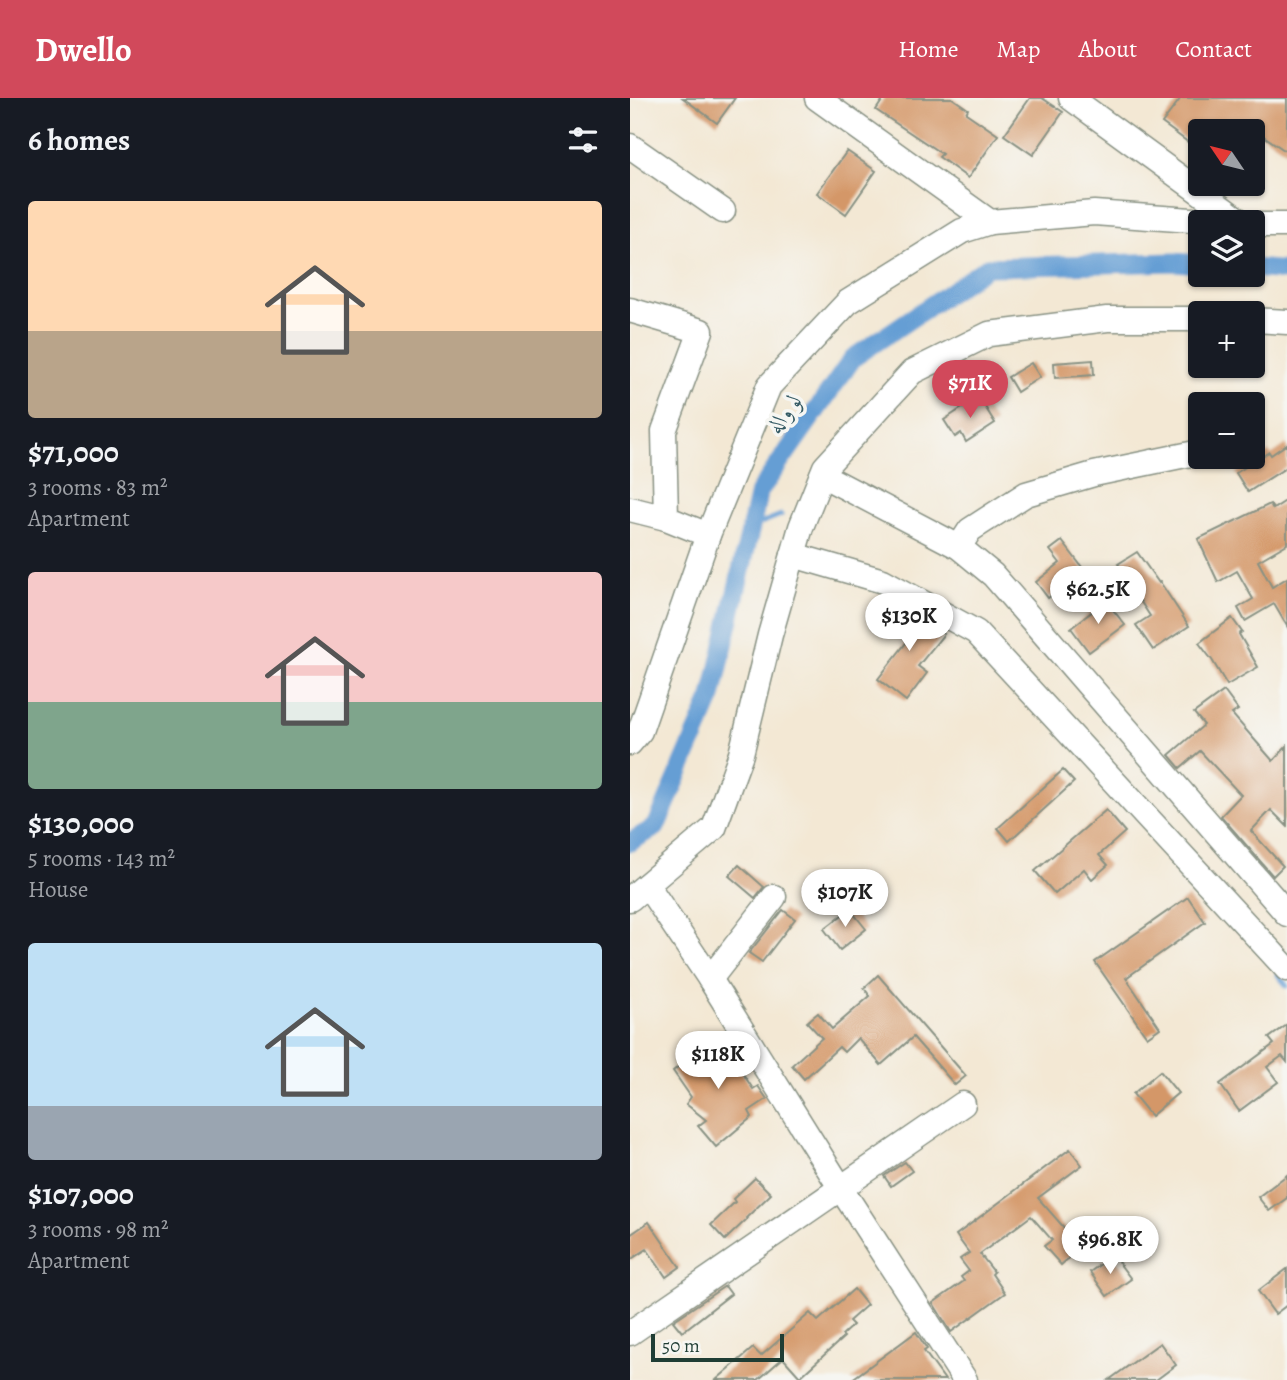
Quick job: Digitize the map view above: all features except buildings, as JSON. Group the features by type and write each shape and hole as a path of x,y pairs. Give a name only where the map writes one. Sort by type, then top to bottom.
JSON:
{"street":[{"path":"817,98 990,222"},
{"path":"1071,98 1225,210"},
{"path":"630,146 723,211"},
{"path":"633,733 708,535 769,386 848,302 962,231 990,222 1094,213 1188,220"},
{"path":"1265,225 1287,225"},
{"path":"630,310 701,331 664,431 666,518"},
{"path":"965,1380 709,979 638,892 714,828 741,754 770,635 801,527 825,467 912,372 989,334 1107,319 1188,319"},
{"path":"1265,321 1287,322"},
{"path":"959,547 970,530 1026,494 1094,474 1188,454"},
{"path":"822,475 959,547 993,575 1287,914"},
{"path":"630,509 666,518 708,535"},
{"path":"793,555 883,581 976,632 1287,969"},
{"path":"709,979 774,897"},
{"path":"630,1333 963,1104"}],"waterway":[{"name":"لو واله","path":"630,842 656,827 712,697 759,492 853,358 987,267 1188,263"},
{"name":"لو واله","path":"1265,269 1287,271"},
{"path":"751,527 781,515"},
{"path":"1278,975 1287,986"}]}
